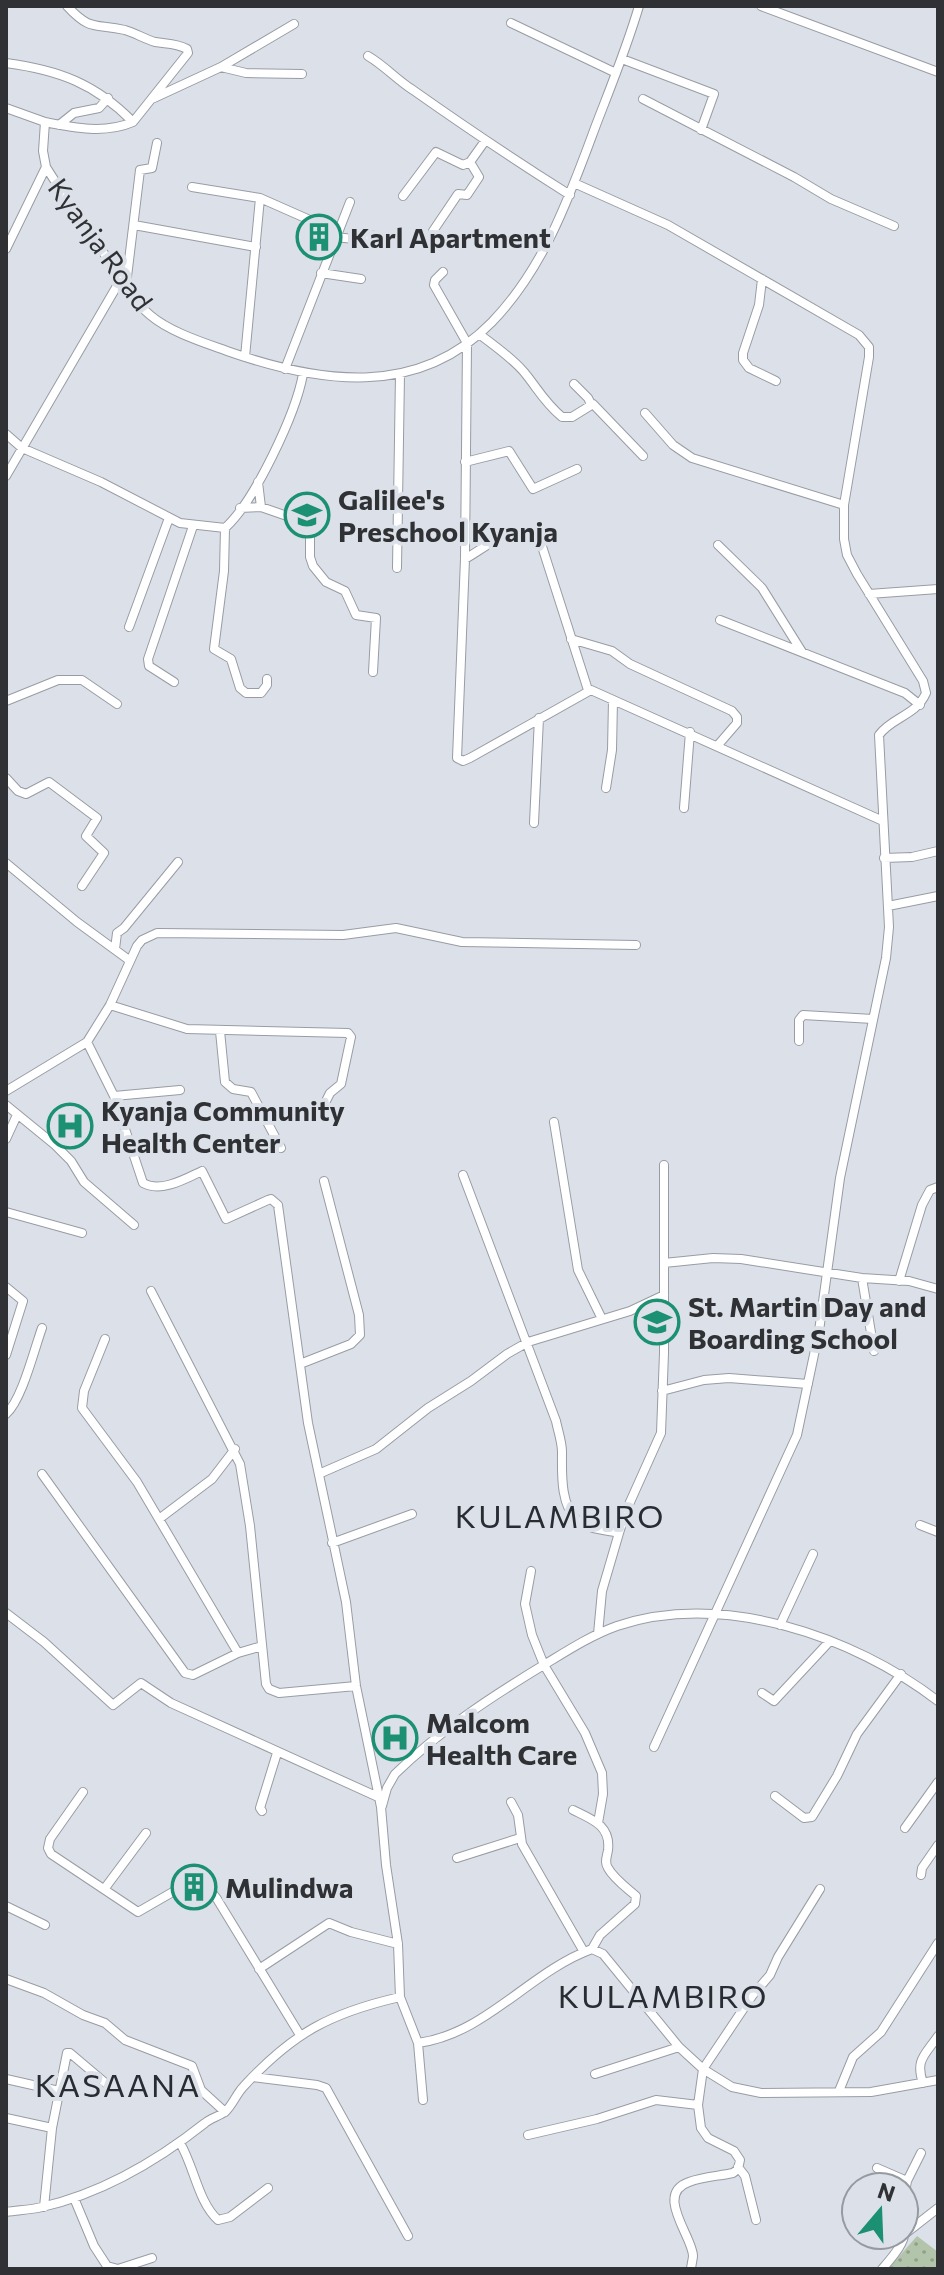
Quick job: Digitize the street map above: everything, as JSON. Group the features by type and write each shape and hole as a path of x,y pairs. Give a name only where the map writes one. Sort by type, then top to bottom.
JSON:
{"street":[{"path":"6,108 59,125 102,129 121,127 133,122 186,59 187,49 156,42 130,31 93,27 85,24 67,6"},
{"name":"Kyanja Road","path":"45,122 43,151 46,167 144,310 162,323 245,357 303,374 344,378 400,374 442,359 479,334 502,311 539,259 570,195 639,6"},
{"path":"761,6 938,72"},
{"path":"511,23 616,73"},
{"path":"154,99 221,67 294,24"},
{"path":"368,56 485,141 570,195"},
{"path":"622,59 714,94 701,130"},
{"path":"6,63 79,81 108,98 133,122"},
{"path":"221,67 246,73 302,74"},
{"path":"59,125 74,113 99,108 108,98"},
{"path":"643,99 831,199 894,226"},
{"path":"403,196 436,152 463,165 470,162 485,141"},
{"path":"6,476 124,282 140,170 152,168 157,143"},
{"path":"433,231 458,194 467,195 479,177 470,162"},
{"path":"6,249 46,167"},
{"path":"574,183 668,225 859,335 869,347 858,434 844,505 844,539 847,555 926,687 920,705 884,728 879,735 888,906 886,958 840,1178 829,1274 805,1406 792,1448 654,1747"},
{"path":"192,187 260,198 336,235 354,239 376,235"},
{"path":"245,357 260,198"},
{"path":"285,369 350,202"},
{"path":"134,225 256,247"},
{"path":"443,272 434,285 467,343 465,559 457,758 463,761 470,758 588,690"},
{"path":"321,273 361,279"},
{"path":"762,279 759,305 743,360 749,368 776,381"},
{"path":"479,334 505,353 526,375 542,399 562,417 572,417 591,404"},
{"path":"267,679 261,693 246,693 240,688 231,659 214,649 224,571 225,528 258,481 295,407 303,374"},
{"path":"397,568 400,374"},
{"path":"574,384 643,456"},
{"path":"645,413 673,445 692,458 844,505"},
{"path":"6,434 22,448 101,482 169,518 193,526 225,528"},
{"path":"465,462 509,451 533,489 577,469"},
{"path":"258,481 261,507"},
{"path":"240,508 261,507 310,524 310,557 320,577 345,591 356,615 376,618 373,672"},
{"path":"129,627 169,518"},
{"path":"174,682 149,666 148,659 193,526"},
{"path":"465,559 514,531 534,533 542,542 588,690 690,732 883,821"},
{"path":"718,545 762,588 802,652"},
{"path":"869,594 938,589"},
{"path":"720,620 905,693 920,705"},
{"path":"571,639 612,651 630,664 732,711 737,723 718,745"},
{"path":"6,701 58,680 82,680 117,704"},
{"path":"606,788 612,750 613,700"},
{"path":"534,823 539,718"},
{"path":"684,808 690,732"},
{"path":"6,778 18,791 26,794 49,782 97,818 86,836 104,853 82,886"},
{"path":"884,858 912,857 938,851"},
{"path":"115,949 117,933 178,862"},
{"path":"6,863 129,960"},
{"path":"888,906 938,896"},
{"path":"6,1091 87,1042 110,1005 129,960 142,940 169,931 343,935 396,928 462,942 636,945"},
{"path":"110,1005 175,1027 220,1031 348,1033 351,1037 343,1080 330,1093 323,1107"},
{"path":"799,1041 799,1020 803,1015 873,1019"},
{"path":"220,1031 225,1082 233,1089 251,1092 281,1148"},
{"path":"87,1042 114,1096 141,1181 146,1186 182,1181 202,1171 226,1219 271,1199 278,1205 308,1423 346,1602 356,1686 380,1802 398,1944 400,1997 418,2043 423,2100"},
{"path":"114,1096 180,1090"},
{"path":"6,1105 63,1153 84,1182 134,1225"},
{"path":"6,1139 17,1115"},
{"path":"554,1122 578,1270 602,1319"},
{"path":"598,1634 602,1591 619,1533 660,1438 664,1165"},
{"path":"463,1175 556,1421 569,1509 577,1520 590,1527 619,1533"},
{"path":"300,1364 351,1344 360,1335 359,1315 324,1181"},
{"path":"899,1281 922,1205 930,1190 938,1187"},
{"path":"6,1212 82,1233"},
{"path":"664,1263 713,1258 741,1259 829,1274 918,1282 938,1289"},
{"path":"862,1278 874,1351"},
{"path":"6,1287 23,1301 6,1355"},
{"path":"151,1291 235,1449 246,1491 266,1684 273,1692 293,1693 356,1686"},
{"path":"321,1473 376,1449 428,1408 528,1342 630,1311 664,1295"},
{"path":"6,1414 18,1394 42,1328"},
{"path":"105,1339 84,1391 82,1408 137,1482 238,1653"},
{"path":"662,1391 704,1380 729,1378 808,1384"},
{"path":"6,1388 18,1394"},
{"path":"159,1519 212,1479 235,1449"},
{"path":"42,1474 185,1673 193,1675 238,1653 262,1646"},
{"path":"332,1543 412,1514"},
{"path":"920,1525 938,1532"},
{"path":"780,1625 813,1554"},
{"path":"531,1571 525,1604 544,1665 585,1733 599,1765 603,1794 598,1823"},
{"path":"6,1613 44,1642 113,1705 141,1683 171,1703 380,1802"},
{"path":"380,1802 395,1774 488,1699 598,1634 655,1618 738,1615 780,1625 829,1642 901,1674 938,1701"},
{"path":"762,1693 774,1701 829,1642"},
{"path":"775,1796 804,1818 815,1815 857,1734 901,1674"},
{"path":"262,1811 260,1808 277,1753"},
{"path":"905,1828 938,1782"},
{"path":"83,1792 54,1831 48,1848 51,1854 138,1912 201,1878 300,2035"},
{"path":"511,1802 518,1815 520,1838 588,1951 603,1954 679,2047 703,2069 732,2087 753,2092 885,2091 938,2080"},
{"path":"418,2043 442,2039 462,2030 588,1951 600,1935 635,1904 636,1896 609,1870 606,1863 606,1832 598,1823 573,1810"},
{"path":"105,1888 146,1833"},
{"path":"457,1858 520,1838"},
{"path":"921,1875 922,1868 938,1845"},
{"path":"691,2269 693,2253 679,2220 675,2194 687,2182 733,2173 740,2160 734,2151 704,2134 698,2105 703,2069 752,1996 770,1975 820,1889"},
{"path":"6,1906 45,1925"},
{"path":"259,1969 329,1923 398,1944"},
{"path":"839,2091 849,2063 861,2048 881,2032 938,1943"},
{"path":"6,1979 44,1993 83,2015 105,2023 125,2040 192,2066 201,2090 225,2112"},
{"path":"6,2212 44,2207 74,2198 138,2169 225,2112 241,2089 300,2035 344,2012 400,1997"},
{"path":"923,2083 919,2064 938,2036"},
{"path":"595,2074 679,2047"},
{"path":"44,2207 52,2128 68,2053 109,2086"},
{"path":"253,2077 326,2088 408,2236"},
{"path":"6,2079 59,2091"},
{"path":"528,2135 597,2119 656,2100 698,2105"},
{"path":"6,2118 52,2128"},
{"path":"180,2143 218,2220 230,2217 268,2188"},
{"path":"912,2171 921,2153"},
{"path":"738,2167 745,2176 756,2220"},
{"path":"877,2168 884,2171"},
{"path":"74,2198 94,2246 107,2266 118,2269 152,2258"},
{"path":"920,2223 938,2208"},
{"path":"882,2269 898,2251"}],"green space":[{"path":"920,2238 938,2252 938,2269 888,2269 904,2251 920,2251"}],"place":[{"name":"Karl Apartment","path":"319,237"},
{"name":"Galilee's Preschool Kyanja","path":"307,515"},
{"name":"Kyanja Community Health Center","path":"70,1126"},
{"name":"St. Martin Day and Boarding School","path":"657,1322"},
{"name":"Malcom Health Care","path":"395,1738"},
{"name":"Mulindwa","path":"194,1887"}],"district":[{"name":"KULAMBIRO","path":"560,1515"},
{"name":"KULAMBIRO","path":"663,1995"},
{"name":"KASAANA","path":"118,2084"}]}
